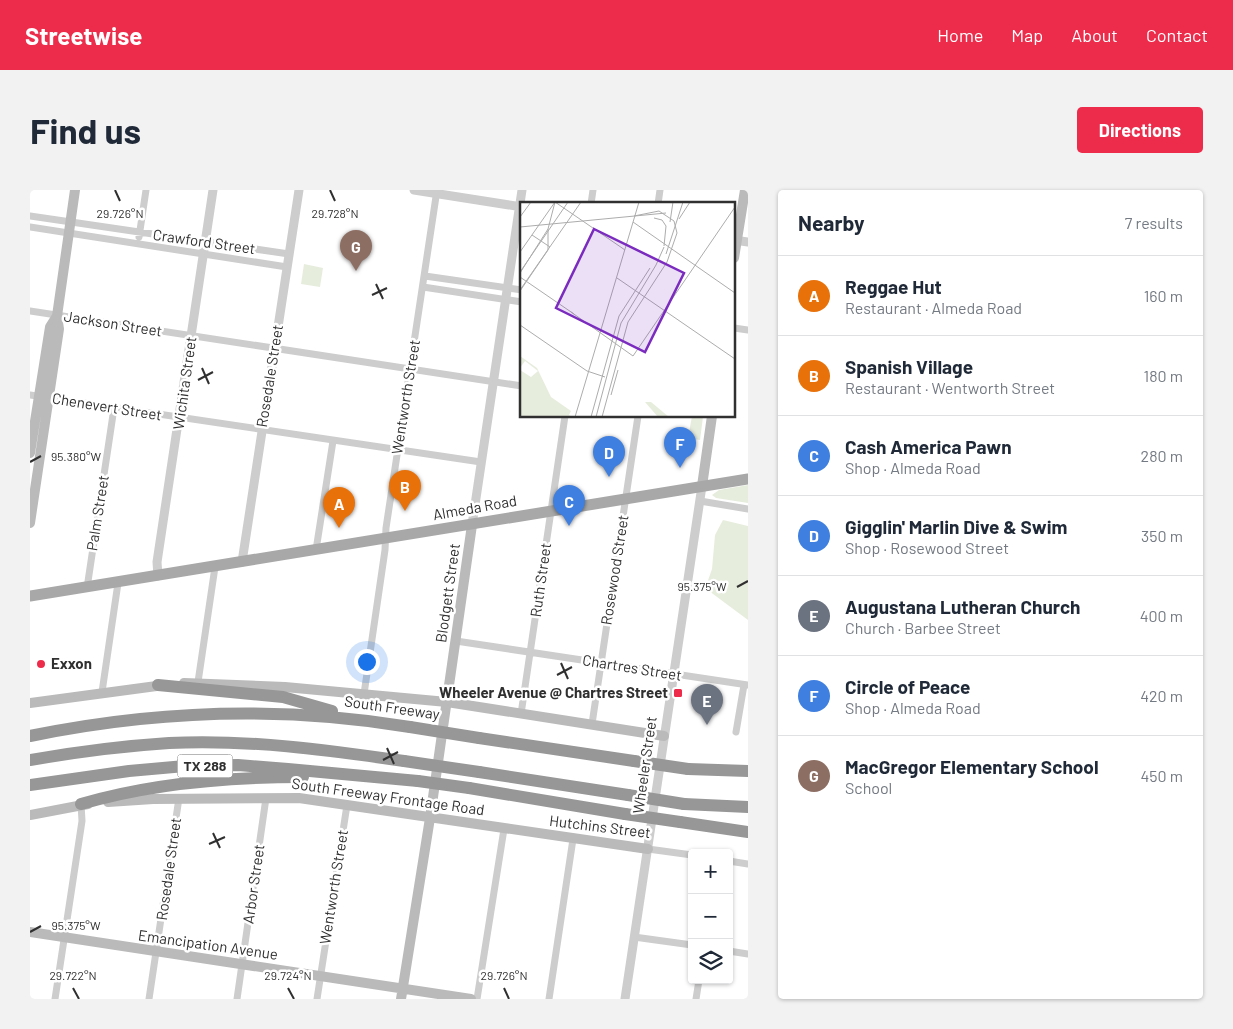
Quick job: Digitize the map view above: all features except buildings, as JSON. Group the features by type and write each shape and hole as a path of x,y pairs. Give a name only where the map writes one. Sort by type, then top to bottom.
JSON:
{"highway":[{"path":"158,685 283,697 351,717"},
{"name":"South Freeway","path":"30,736 110,722 200,714 351,717 634,762 688,769 748,771"},
{"path":"30,760 129,747 213,743 322,750 684,804 748,807"},
{"name":"TX 288","path":"30,785 129,770 184,766 238,766 395,782 418,781 699,824"},
{"path":"80,804 149,788 257,777 307,777 395,782"},
{"path":"699,824 748,826"},
{"path":"699,824 748,832"}],"main road":[{"path":"30,453 50,327 57,316 75,190"},
{"path":"736,240 745,190"},
{"path":"30,523 39,396"},
{"name":"Wheeler Street","path":"702,486 712,418"},
{"name":"Almeda Road","path":"30,596 472,525 550,510 748,478"},
{"name":"Blodgett Street","path":"402,994 430,818 472,525"},
{"path":"30,703 102,692 198,682 447,702 664,736"},
{"name":"South Freeway Frontage Road","path":"30,815 80,804 179,798 299,798 504,829"},
{"name":"Hutchins Street","path":"504,829 648,849"},
{"name":"Emancipation Avenue","path":"30,932 242,964 320,977 402,994 471,999"}],"street":[{"path":"138,244 146,190"},
{"name":"Wichita Street","path":"158,576 157,562 213,190"},
{"name":"Rosedale Street","path":"242,562 299,190"},
{"path":"414,190 520,206"},
{"name":"Wentworth Street","path":"364,694 437,192"},
{"name":"Blodgett Street","path":"472,525 505,299 520,212"},
{"name":"Crawford Street","path":"30,216 69,228 138,244 287,267"},
{"name":"Crawford Street","path":"30,227 140,232 289,254"},
{"path":"736,240 748,242"},
{"path":"425,276 520,290"},
{"path":"423,287 520,302"},
{"name":"Jackson Street","path":"30,312 520,386"},
{"name":"Chenevert Street","path":"39,396 481,462"},
{"name":"Palm Street","path":"87,588 114,408"},
{"name":"Ruth Street","path":"521,714 565,418"},
{"name":"Rosewood Street","path":"592,724 638,418"},
{"path":"316,550 332,441"},
{"name":"Wheeler Street","path":"625,999 702,486"},
{"path":"700,501 748,509"},
{"path":"198,682 215,566"},
{"path":"102,692 118,583"},
{"name":"Chartres Street","path":"456,640 746,685"},
{"path":"736,732 746,685"},
{"name":"Rosedale Street","path":"149,999 179,798"},
{"name":"Arbor Street","path":"237,999 266,798"},
{"path":"55,999 82,821 80,804"},
{"name":"Wentworth Street","path":"317,999 347,805"},
{"path":"477,999 504,829"},
{"path":"549,999 573,839"},
{"name":"Hutchins Street","path":"648,849 688,854"},
{"path":"733,862 748,864"},
{"path":"634,937 688,944"},
{"path":"733,952 748,954"},
{"path":"696,999 699,984"}],"green space":[{"path":"304,264 323,268 320,287 301,284"},
{"path":"692,418 703,418 700,440 688,438"},
{"path":"748,485 748,503 716,498 712,495 719,490"},
{"path":"723,520 748,526 748,620 709,591 706,586 712,569 715,535"}],"place":[{"name":"MacGregor Elementary School","path":"356,271"},
{"name":"Circle of Peace","path":"680,468"},
{"name":"Gigglin' Marlin Dive & Swim","path":"609,477"},
{"name":"Spanish Village","path":"405,511"},
{"name":"Cash America Pawn","path":"569,526"},
{"name":"Reggae Hut","path":"339,528"},
{"name":"Exxon","path":"41,664"},
{"name":"Wheeler Avenue @ Chartres Street","path":"678,693"},
{"name":"Augustana Lutheran Church","path":"707,725"}]}
